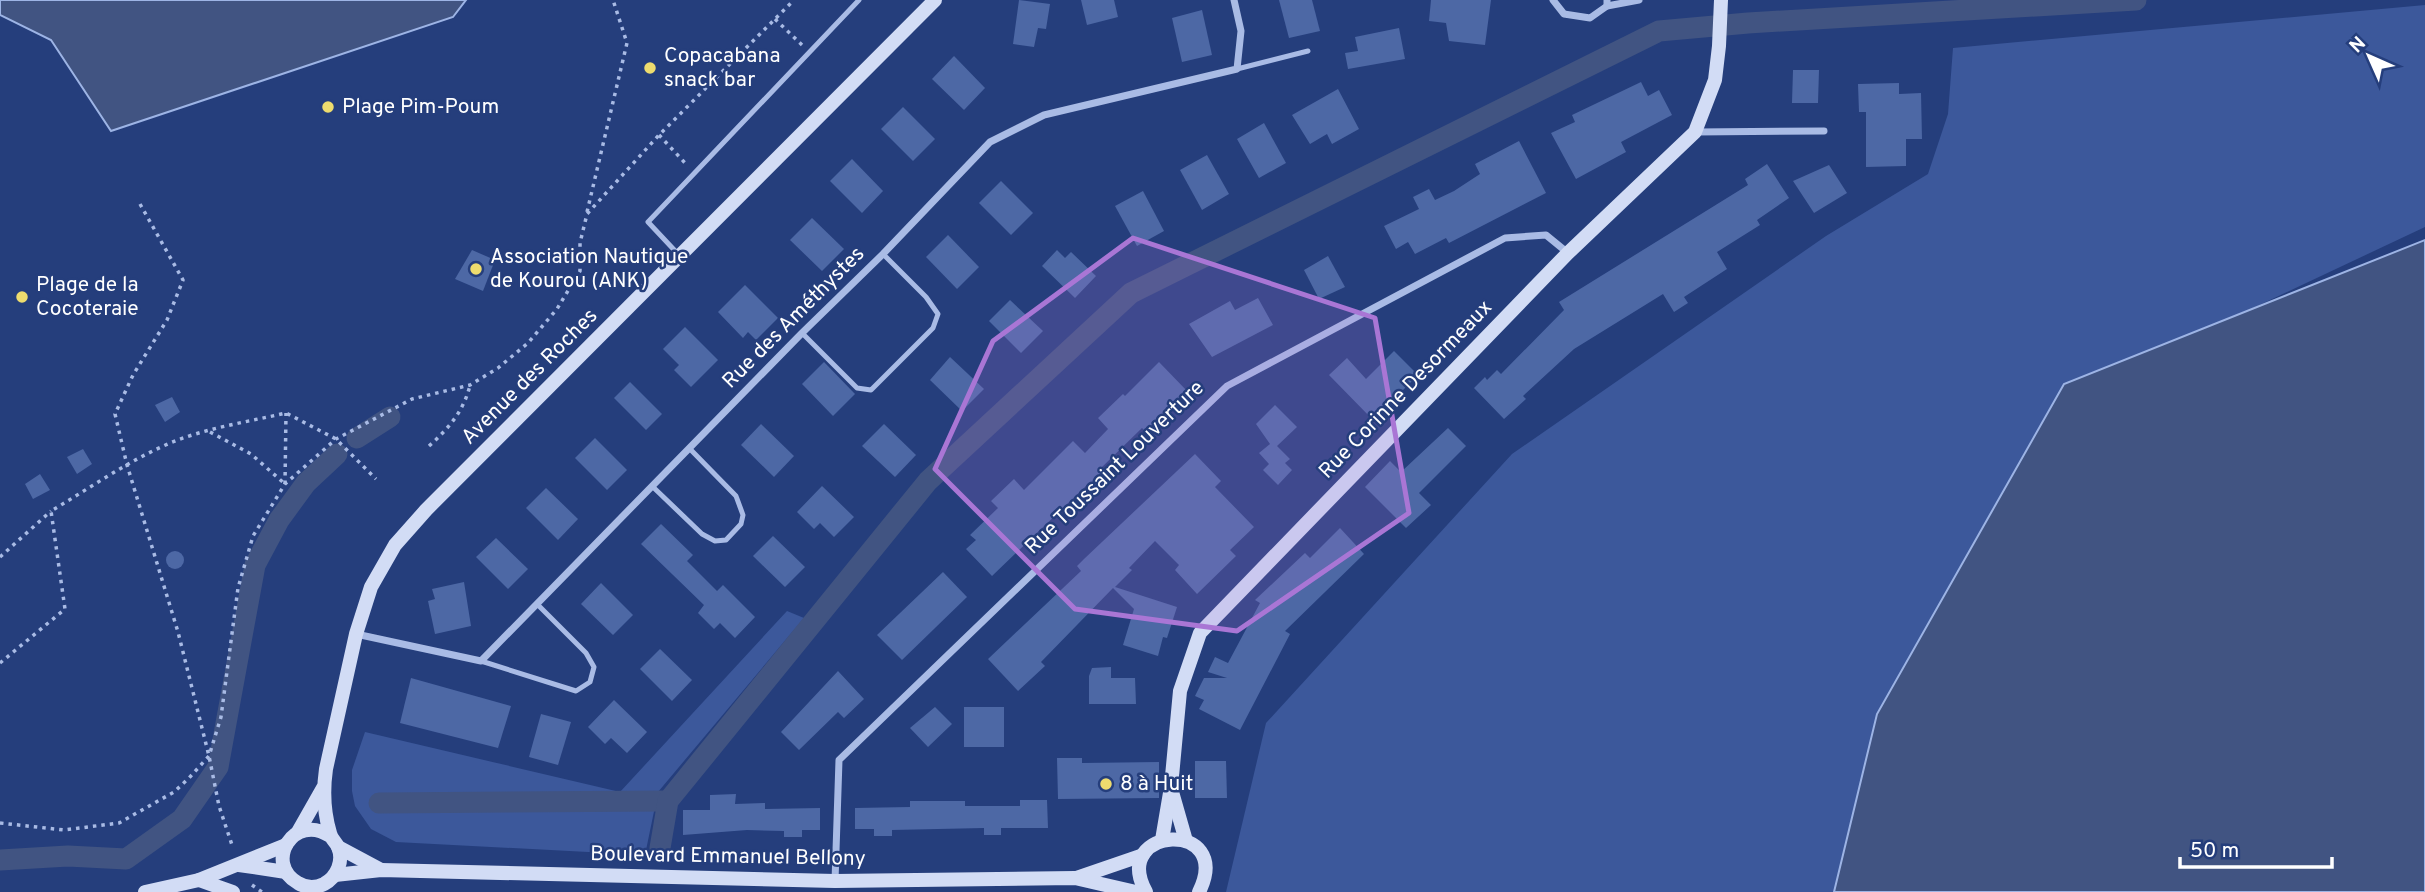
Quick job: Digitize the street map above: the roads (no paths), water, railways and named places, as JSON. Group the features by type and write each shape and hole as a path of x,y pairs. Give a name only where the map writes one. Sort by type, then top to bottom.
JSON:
{"street":[{"name":"Avenue des Roches","path":"298,832 323,788 356,634 371,587 395,545 426,510 936,0"},
{"path":"1234,0 1241,31 1237,69"},
{"path":"1553,0 1564,14 1590,18 1607,3 1639,0"},
{"name":"Rue Corinne Desormeaux","path":"1162,840 1171,787 1180,691 1200,633 1568,253 1695,132 1715,80 1721,4"},
{"name":"Rue des Améthystes","path":"481,661 990,142 1044,116 1237,69"},
{"path":"1695,132 1824,131"},
{"name":"Rue Toussaint Louverture","path":"835,881 839,760 1227,386 1505,238 1546,235 1568,253"},
{"path":"356,634 481,661"},
{"name":"Rue Corinne Desormeaux","path":"1171,787 1186,841 1195,846 1205,865 1205,880 1199,892"},
{"name":"Avenue des Roches","path":"323,788 334,841"},
{"path":"237,861 289,881 314,889 335,874 340,861 334,841 315,829 298,832 286,845 283,854 289,881"},
{"path":"1162,840 1175,838 1186,841"},
{"name":"Boulevard Emmanuel Bellony","path":"1074,878 1143,855 1151,846 1162,840"},
{"name":"Boulevard Emmanuel Bellony","path":"334,841 381,870"},
{"path":"145,892 199,880 237,861 286,845"},
{"path":"1143,855 1139,867 1140,882 1146,892"},
{"name":"Boulevard Emmanuel Bellony","path":"335,874 381,870 835,881 1074,878 1136,892"},
{"path":"199,880 233,892"}],"lane":[{"path":"680,257 648,222 859,0"},
{"path":"1237,69 1308,51"},
{"path":"802,333 857,388 871,390 880,382 933,328 938,314 926,297 883,254"},
{"path":"653,487 702,534 715,541 726,540 741,524 743,515 736,496 690,449"},
{"path":"481,661 576,691 590,682 594,667 586,653 537,604"}],"waterway":[{"path":"660,848 668,801 928,481 1131,293 1659,31 1748,23 2136,0"},
{"path":"357,438 390,417"},
{"path":"0,860 68,856 126,859 182,819 218,767 255,565 279,520 306,483 337,454"},
{"path":"379,803 668,801"}],"place":[{"name":"Copacabana snack bar","path":"650,68"},
{"name":"Plage Pim-Poum","path":"328,107"},
{"name":"Association Nautique de Kourou (ANK)","path":"476,269"},
{"name":"Plage de la Cocoteraie","path":"22,297"},
{"name":"8 à Huit","path":"1106,784"}]}
